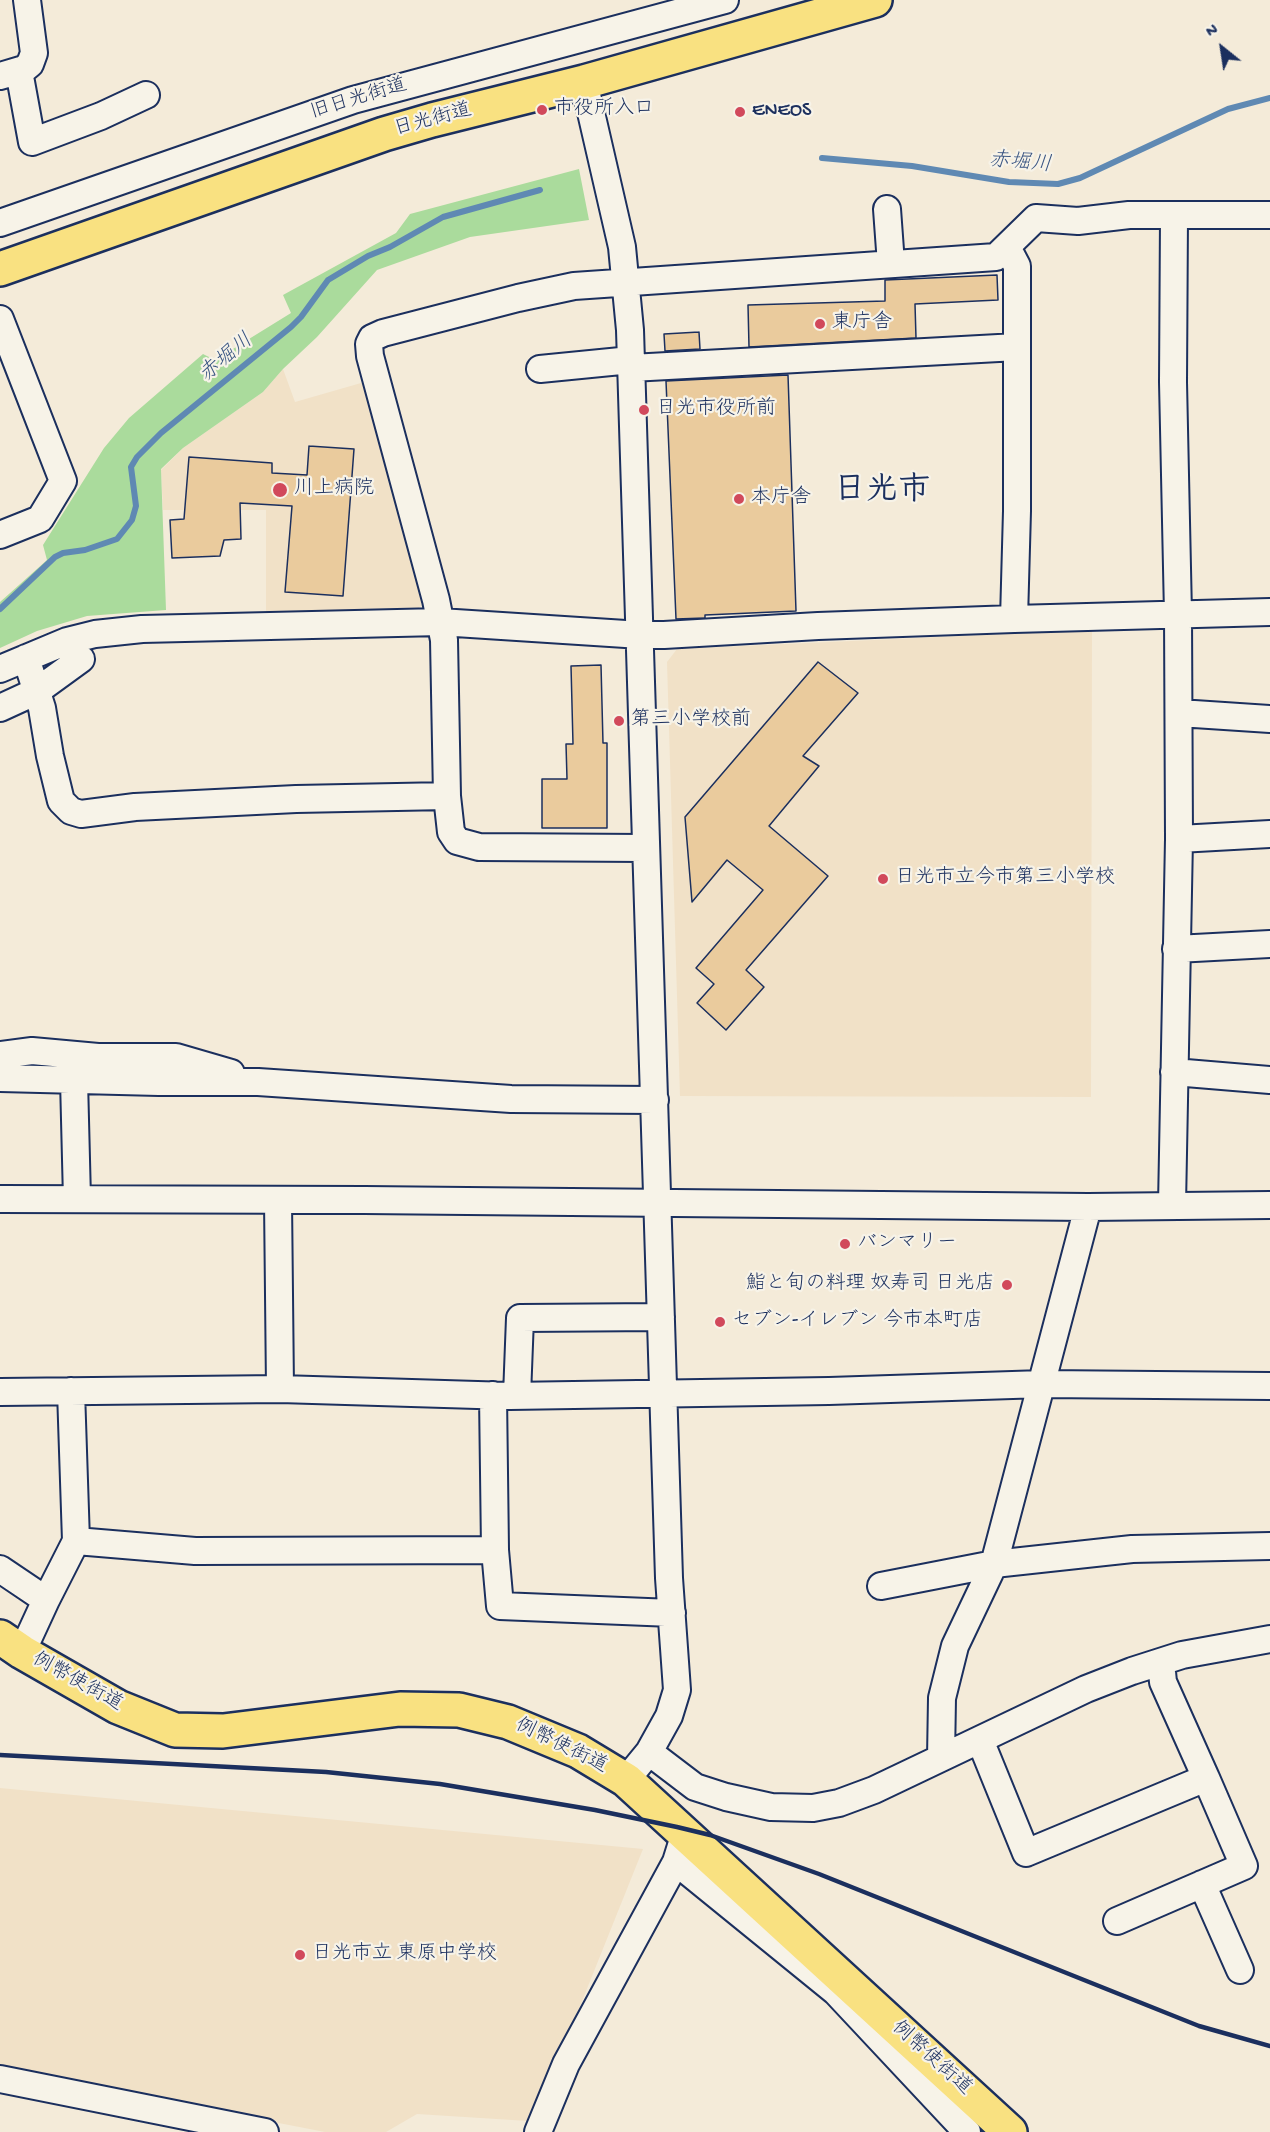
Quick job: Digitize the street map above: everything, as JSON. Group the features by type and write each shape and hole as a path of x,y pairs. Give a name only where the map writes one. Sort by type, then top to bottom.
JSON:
{"highway":[{"name":"日光街道","path":"0,269 350,145 432,120 584,82 875,0"},
{"name":"例幣使街道","path":"11,1645 118,1707 176,1730 223,1731 400,1709 459,1710 508,1722 578,1750 626,1780 680,1848 1010,2132"}],"street":[{"path":"27,0 34,53 30,64 9,74 32,142 101,116 146,95"},
{"name":"旧日光街道","path":"0,223 353,99 725,0"},
{"path":"584,82 622,247 631,364 655,1100 662,1394 669,1578 677,1690 669,1716 649,1752 626,1780"},
{"path":"887,209 891,264"},
{"path":"645,848 479,847 457,841 451,832 447,796 444,640 436,600 370,356 369,344 372,338 383,333 555,289 626,282 996,258 1035,218 1078,221 1129,215 1270,215"},
{"path":"1172,1205 1179,839 1178,614 1173,382 1174,216"},
{"path":"1007,247 1017,266 1014,619"},
{"path":"0,319 63,481 40,519 0,535"},
{"path":"540,369 1017,347"},
{"path":"0,669 67,641 123,630 440,622 640,635 1014,619 1270,612"},
{"path":"26,658 42,708 61,801 71,811 81,814 135,807 296,799 447,796"},
{"path":"0,708 37,691 81,659"},
{"path":"1179,713 1270,719"},
{"path":"1179,839 1270,834"},
{"path":"1176,949 1270,944"},
{"path":"0,1055 32,1051 98,1057 176,1057 258,1082"},
{"path":"1174,1072 1270,1080"},
{"path":"0,1078 258,1082 511,1099 655,1100"},
{"path":"74,1080 77,1199"},
{"path":"0,1199 1088,1207 1270,1205"},
{"path":"278,1200 280,1389"},
{"path":"941,1758 942,1698 955,1646 994,1564 1088,1207"},
{"path":"661,1317 520,1318 505,1396 495,1550 500,1606 672,1613"},
{"path":"0,1392 280,1389 505,1396 1043,1384 1270,1386"},
{"path":"11,1645 46,1600 76,1541 71,1391"},
{"path":"76,1541 195,1551 495,1550"},
{"path":"881,1586 994,1564 1132,1549 1270,1546"},
{"path":"0,1569 46,1600"},
{"path":"649,1752 695,1787 771,1807 813,1808 839,1803 874,1790 1086,1689 1132,1671 1182,1655 1270,1639"},
{"path":"1117,1922 1244,1866 1163,1682 1161,1662"},
{"path":"980,1740 1026,1853 1206,1778"},
{"path":"538,2132 566,2064 680,1848 836,1992 967,2132"},
{"path":"1202,1884 1240,1970"},
{"path":"0,2079 265,2132"}],"shaded area":[{"name":"川上病院","path":"283,369 295,402 368,381 428,595 424,604 417,609 266,613 266,510 163,510 161,470 183,448 263,392"},
{"name":"日光市立今市第三小学校","path":"1092,630 1091,1097 680,1096 667,662 677,649"},
{"name":"日光市立 東原中学校","path":"0,1788 643,1849 558,2061 544,2122 417,2114 386,2132 325,2132 0,2069"}],"green space":[{"path":"579,169 589,220 470,237 377,270 317,337 283,369 263,392 183,448 161,469 166,610 87,616 37,631 0,648 0,602 47,560 43,545 104,448 129,418 203,354 215,360 291,313 283,295 396,233 410,214"}],"building":[{"name":"東庁舎","path":"997,275 998,300 915,304 916,338 749,347 748,305 885,301 885,280"},
{"path":"699,332 700,349 665,351 664,334"},
{"name":"本庁舎","path":"788,375 796,611 705,615 705,618 676,619 666,381"},
{"path":"309,446 354,449 343,596 285,592 292,506 240,503 241,539 224,540 220,556 172,558 170,520 184,519 189,457 272,463 272,473 307,475"},
{"path":"818,662 858,693 803,756 819,766 769,826 828,876 746,970 764,987 726,1030 697,1003 714,984 696,968 763,890 727,860 692,902 685,817"},
{"path":"601,665 603,743 607,743 607,828 542,828 542,779 567,779 566,744 573,744 571,666"}],"waterway":[{"name":"赤堀川","path":"822,158 912,166 1009,182 1058,184 1080,178 1228,109 1270,98"},
{"name":"赤堀川","path":"0,609 55,557 117,539 132,520 136,506 131,467 137,457 161,433 291,327 328,280 368,256 390,247 443,217 540,190"}],"railway":[{"path":"0,1755 326,1772 440,1784 595,1810 677,1827 710,1835 819,1874 1199,2026 1270,2046"}],"place":[{"name":"市役所入口","path":"542,110"},
{"name":"ENEOS","path":"740,112"},
{"name":"東庁舎","path":"820,324"},
{"name":"日光市役所前","path":"644,410"},
{"name":"川上病院","path":"280,490"},
{"name":"本庁舎","path":"739,499"},
{"name":"第三小学校前","path":"619,721"},
{"name":"日光市立今市第三小学校","path":"883,879"},
{"name":"バンマリー","path":"845,1244"},
{"name":"鮨と旬の料理 奴寿司 日光店","path":"1007,1285"},
{"name":"セブン-イレブン 今市本町店","path":"720,1322"},
{"name":"日光市立 東原中学校","path":"300,1955"}],"district":[{"name":"日光市","path":"882,493"}]}
